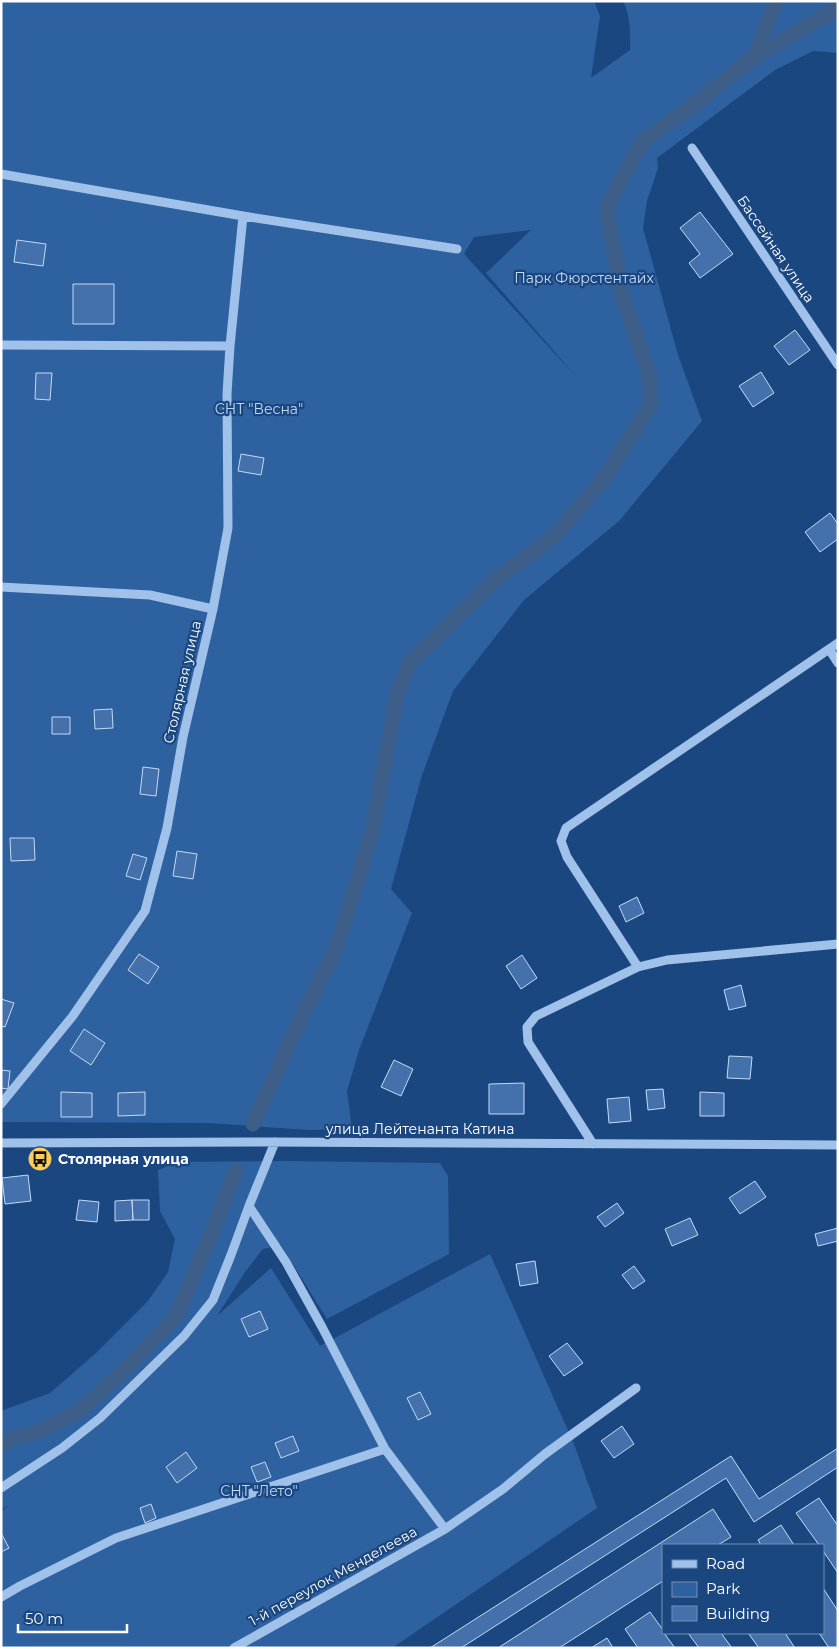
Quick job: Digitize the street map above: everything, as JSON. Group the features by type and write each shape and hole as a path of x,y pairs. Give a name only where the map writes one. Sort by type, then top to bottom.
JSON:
{"street":[{"name":"Бассейная улица","path":"692,148 838,365"},
{"path":"1,174 243,216 457,249"},
{"name":"Столярная улица","path":"1,1104 72,1016 145,911 167,828 183,738 213,609 228,528 227,394 243,216"},
{"path":"1,345 230,346"},
{"path":"1,587 150,595 213,609"},
{"path":"638,967 568,857 561,841 566,828 838,643"},
{"path":"828,649 838,663"},
{"path":"593,1144 528,1042 527,1027 536,1016 638,967 667,960 838,944"},
{"path":"1,1488 62,1448 100,1418 184,1336 213,1300 275,1142"},
{"name":"улица Лейтенанта Катина","path":"1,1143 275,1142 838,1145"},
{"path":"249,1206 291,1270 385,1449 445,1529"},
{"name":"1-й переулок Менделеева","path":"234,1648 445,1529 503,1489 545,1454 636,1388"},
{"path":"1,1597 116,1538 385,1449"}],"green space":[{"name":"СНТ \"Весна\"","path":"1,1 594,1 600,16 591,78 630,50 629,19 623,1 838,1 838,53 813,51 775,70 657,158 658,168 647,201 643,228 678,355 702,421 619,521 524,600 453,691 422,775 391,889 412,913 359,1050 347,1091 352,1129 309,1130 209,1123 1,1122","holes":["531,230 486,273 579,380 464,254 474,237"]},
{"name":"СНТ \"Лето\"","path":"178,1162 440,1163 448,1176 449,1254 327,1319 281,1245 263,1249 245,1272 217,1316 271,1268 320,1346 490,1254 574,1444 597,1508 392,1648 1,1648 1,1512 9,1505 1,1510 1,1411 50,1393 96,1353 148,1301 168,1272 175,1239 160,1211 158,1170"}],"building":[{"path":"700,212 733,254 700,278 689,263 700,254 680,228"},
{"path":"17,240 46,244 43,266 14,262"},
{"path":"73,284 114,284 114,324 73,324"},
{"path":"795,330 810,350 789,365 774,346"},
{"path":"761,372 774,393 753,407 739,386"},
{"path":"36,373 52,373 50,400 35,399"},
{"path":"241,454 264,458 261,475 238,471"},
{"path":"830,513 838,524 838,539 820,552 805,532"},
{"path":"112,709 113,728 95,729 94,710"},
{"path":"52,717 70,717 70,734 52,734"},
{"path":"143,767 159,769 156,796 140,794"},
{"path":"10,838 34,838 35,860 11,861"},
{"path":"177,851 197,854 193,879 173,876"},
{"path":"133,854 147,858 140,880 126,876"},
{"path":"637,897 644,913 626,922 619,906"},
{"path":"139,954 159,967 148,984 128,970"},
{"path":"522,955 537,978 521,989 506,966"},
{"path":"741,985 746,1006 729,1010 724,990"},
{"path":"1,999 14,1003 5,1027 1,1026"},
{"path":"84,1029 105,1043 91,1065 70,1051"},
{"path":"729,1056 752,1057 750,1079 727,1078"},
{"path":"394,1060 413,1069 401,1096 381,1087"},
{"path":"1,1070 10,1071 8,1089 1,1088"},
{"path":"524,1083 524,1114 489,1114 489,1084"},
{"path":"663,1089 665,1108 648,1110 646,1090"},
{"path":"61,1092 92,1093 92,1117 61,1117"},
{"path":"145,1092 145,1115 118,1116 118,1093"},
{"path":"700,1092 724,1093 724,1116 700,1116"},
{"path":"629,1097 631,1121 609,1123 607,1099"},
{"path":"28,1175 31,1201 5,1204 2,1178"},
{"path":"755,1181 766,1197 740,1214 729,1198"},
{"path":"79,1200 99,1202 97,1222 76,1220"},
{"path":"132,1200 133,1220 115,1221 115,1201"},
{"path":"132,1200 149,1200 149,1220 133,1220"},
{"path":"617,1203 624,1213 605,1227 597,1217"},
{"path":"690,1218 698,1235 672,1246 665,1229"},
{"path":"838,1228 838,1241 818,1246 815,1234"},
{"path":"535,1261 538,1283 520,1286 516,1264"},
{"path":"634,1266 645,1281 633,1289 622,1275"},
{"path":"260,1311 268,1329 249,1337 241,1319"},
{"path":"567,1343 583,1363 564,1376 549,1356"},
{"path":"420,1392 431,1414 418,1420 407,1398"},
{"path":"622,1426 634,1444 614,1458 601,1441"},
{"path":"293,1436 299,1451 281,1458 275,1443"},
{"path":"838,1448 838,1467 754,1522 726,1478 461,1648 430,1648 731,1456 759,1499"},
{"path":"186,1452 197,1468 177,1483 166,1467"},
{"path":"265,1462 271,1477 257,1482 251,1467"},
{"path":"819,1498 838,1526 838,1573 824,1552 824,1544 818,1544 796,1513"},
{"path":"151,1504 156,1518 145,1523 140,1508"},
{"path":"713,1509 731,1537 720,1544 662,1544 662,1582 559,1648 498,1648"},
{"path":"781,1525 793,1544 760,1544 758,1540"},
{"path":"1,1533 9,1548 1,1552"},
{"path":"824,1590 838,1611 838,1648 829,1648 820,1634 824,1634"},
{"path":"650,1612 662,1629 662,1634 665,1634 675,1648 638,1648 625,1629"},
{"path":"689,1634 722,1634 732,1648 699,1648"},
{"path":"749,1634 786,1634 795,1648 759,1648"},
{"path":"607,1638 613,1648 591,1648"}],"waterway":[{"path":"754,57 776,1"},
{"path":"253,1124 297,1026 337,946 372,832 398,692 409,663 498,577 553,537 605,477 651,404 649,374 622,294 606,207 644,140 688,109 754,57 838,8"},
{"path":"1,1445 9,1439 41,1431 82,1409 176,1317 236,1170"}],"place":[{"name":"Столярная улица","path":"40,1159"}],"park label":[{"name":"Парк Фюрстентайх","path":"584,278"}]}
